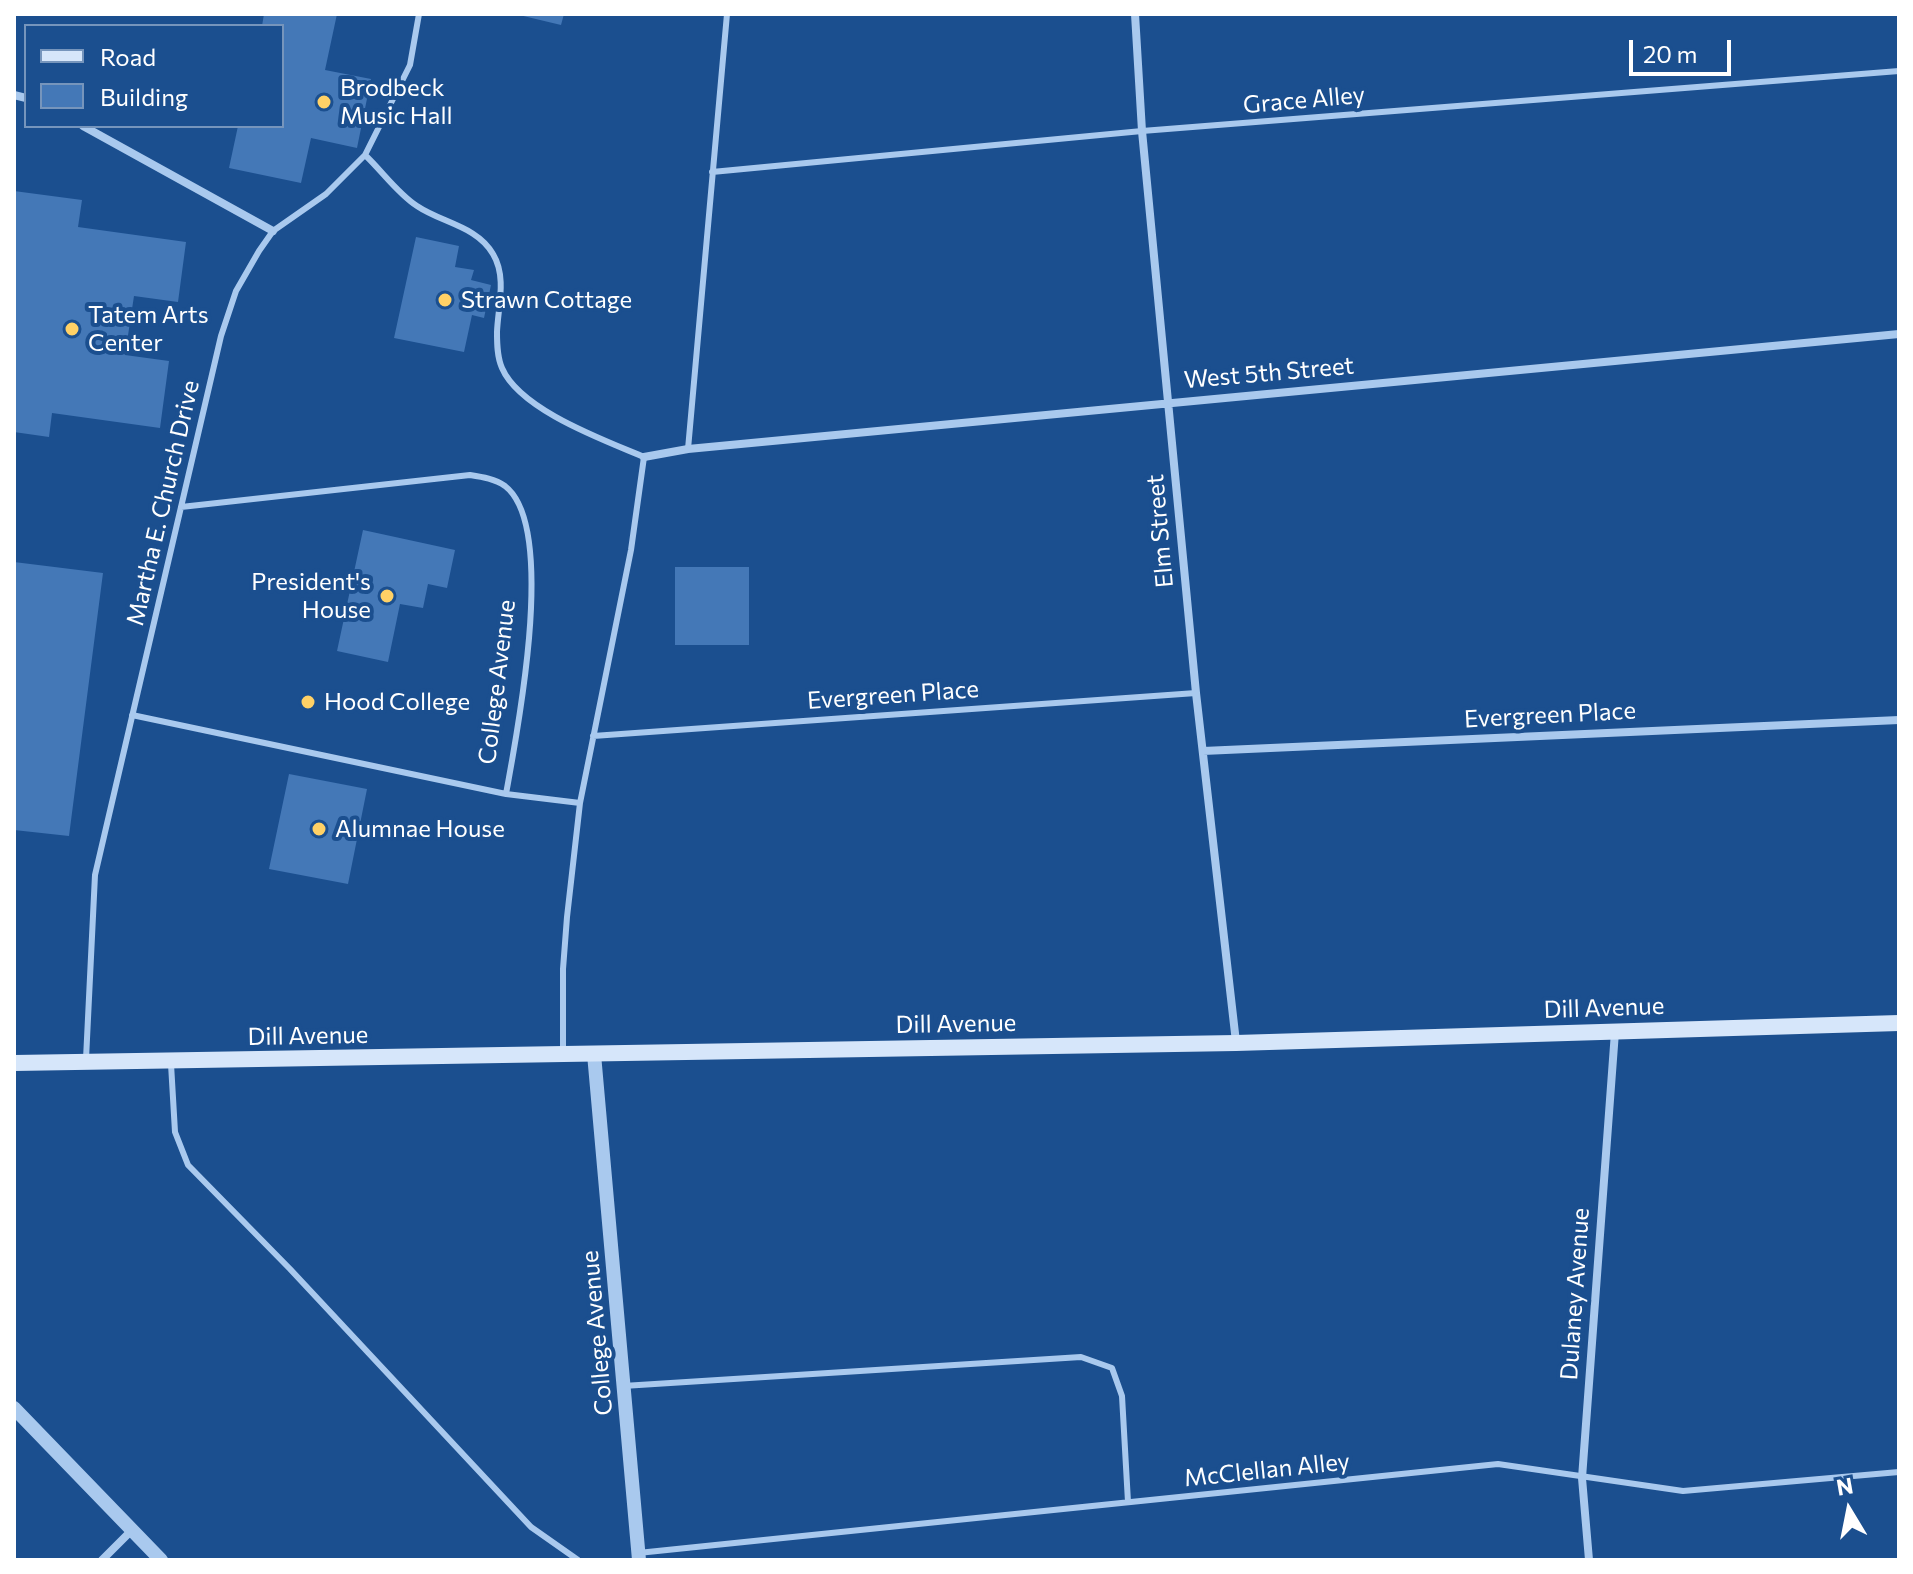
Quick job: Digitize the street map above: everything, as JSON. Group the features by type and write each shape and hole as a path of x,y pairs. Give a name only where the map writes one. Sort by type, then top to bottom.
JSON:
{"main road":[{"name":"Dill Avenue","path":"14,1063 1236,1043 1899,1023"}],"street":[{"name":"Elm Street","path":"1135,14 1142,131 1196,693 1236,1043"},
{"path":"87,128 273,231"},
{"name":"West 5th Street","path":"644,457 688,449 1899,334"},
{"name":"Evergreen Place","path":"1203,751 1899,720"},
{"name":"Dulaney Avenue","path":"1589,1560 1582,1478 1615,1032"},
{"name":"College Avenue","path":"594,1054 638,1556"},
{"path":"14,1408 161,1560"},
{"path":"102,1560 132,1530"}],"lane":[{"name":"Martha E. Church Drive","path":"85,1063 95,875 226,321 236,291 273,231 326,194 365,155 410,65 419,14"},
{"path":"688,449 727,14"},
{"name":"Grace Alley","path":"712,172 1142,131 1899,71"},
{"path":"365,155 416,206 482,239 493,254 500,271 497,350 501,368 513,384 540,407 582,431 644,457 631,550 580,803 567,917 563,1055"},
{"name":"College Avenue","path":"181,507 470,475 491,479 506,487 517,501 527,523 531,623 506,794 580,803"},
{"name":"Evergreen Place","path":"593,736 1196,693"},
{"path":"132,715 506,794"},
{"path":"171,1062 175,1132 188,1165 290,1269 531,1527 578,1560"},
{"path":"623,1386 1081,1357 1112,1368 1122,1396 1128,1502"},
{"name":"McClellan Alley","path":"638,1556 1498,1464 1683,1491 1899,1472"}],"building":[{"name":"Brodbeck Music Hall","path":"264,14 337,14 325,70 371,79 357,148 311,138 301,183 229,168 238,128 284,128 284,24 262,24"},
{"path":"515,14 564,14 561,25"},
{"name":"Tatem Arts Center","path":"14,191 82,200 78,227 186,242 178,302 134,296 125,355 169,361 160,428 52,413 49,437 14,432"},
{"name":"Strawn Cottage","path":"416,237 459,246 455,267 474,270 471,280 491,285 484,318 472,315 464,352 394,338"},
{"name":"President's House","path":"363,530 455,550 447,588 428,584 423,608 400,604 388,662 337,651"},
{"path":"14,562 103,573 69,836 14,830"},
{"path":"675,567 749,567 749,645 675,645"},
{"name":"Alumnae House","path":"289,774 367,789 348,884 269,869"}],"place":[{"name":"Brodbeck Music Hall","path":"324,102"},
{"name":"Strawn Cottage","path":"445,300"},
{"name":"Tatem Arts Center","path":"72,329"},
{"name":"President's House","path":"387,596"},
{"name":"Hood College","path":"308,702"},
{"name":"Alumnae House","path":"319,829"}]}
